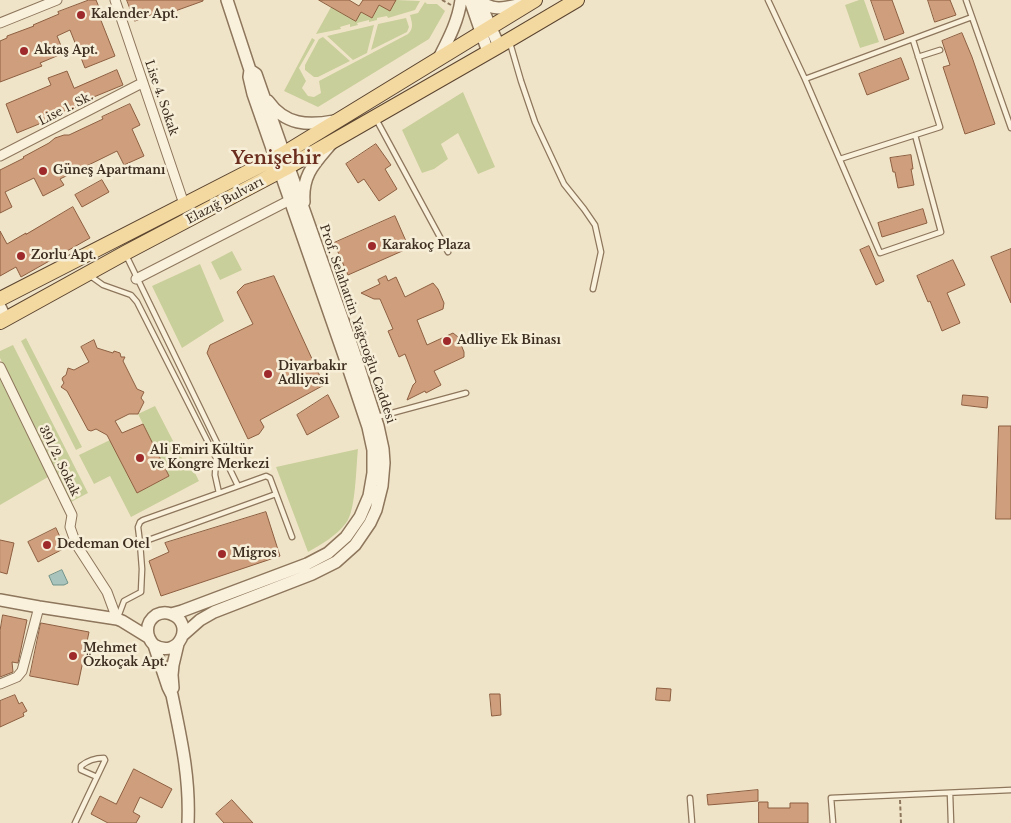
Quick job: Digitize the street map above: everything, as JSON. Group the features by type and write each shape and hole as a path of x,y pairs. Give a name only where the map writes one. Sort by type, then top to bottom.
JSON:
{"main road":[{"name":"Elazığ Bulvarı","path":"0,299 184,204 334,140 577,0"},
{"name":"Elazığ Bulvarı","path":"2,316 88,274 282,162 338,120 534,1"}],"street":[{"path":"0,23 57,0"},
{"name":"Lise 4. Sokak","path":"115,0 184,204"},
{"path":"227,0 250,70 249,77 253,94 282,162"},
{"path":"476,0 486,30 499,46"},
{"path":"476,0 498,9 534,1"},
{"path":"438,60 454,29 459,12 458,4"},
{"path":"250,70 256,74 263,94 282,162"},
{"name":"Lise 1. Sk.","path":"0,156 142,83"},
{"path":"263,94 280,114 294,121 316,124 338,120"},
{"path":"305,214 304,189 307,177 315,163 334,140"},
{"name":"Prof. Selahattin Yağcıoğlu Caddesi","path":"171,614 318,559 337,545 349,532 360,517 369,496 374,461 368,427 290,200 282,162"},
{"name":"Prof. Selahattin Yağcıoğlu Caddesi","path":"180,639 200,620 214,612 323,570 336,562 363,535 373,517 382,486 384,462 381,436 352,346 305,214 282,162"},
{"path":"136,279 290,200"},
{"name":"391/2. Sokak","path":"0,367 72,514 70,527 76,544 107,592 120,620"},
{"path":"0,600 120,620 152,618 161,613 171,614 182,624 173,665 174,685 172,695"},
{"path":"0,684 17,678 22,671 39,607"},
{"path":"152,618 147,627 172,695 185,757 188,786 188,823"},
{"path":"120,620 164,649 174,647 180,639"}],"lane":[{"path":"768,0 840,158 880,253 941,232 915,135"},
{"path":"966,0 1011,128"},
{"path":"805,79 972,17"},
{"path":"840,158 940,127 913,40"},
{"path":"499,46 521,81 535,122 564,184 595,225 601,252 594,289"},
{"path":"918,57 940,50"},
{"path":"375,117 448,252"},
{"path":"125,253 238,486"},
{"path":"88,274 103,285 131,295 137,302 216,458 215,475 219,492"},
{"path":"375,417 466,393"},
{"path":"120,620 124,601 141,592 142,569 138,527 140,522 144,520 266,476 271,480 292,537"},
{"path":"140,543 276,494"},
{"path":"75,823 97,778 105,760 104,758 85,763 81,766 81,770 97,778"},
{"path":"833,823 830,798 1011,790"},
{"path":"950,793 951,823"},
{"path":"690,798 692,823"}],"path":[{"path":"442,0 458,4"},
{"path":"900,795 902,823"}],"green space":[{"path":"396,0 420,1 415,10 388,18 387,16 369,22 369,20 357,23 358,25 350,27 350,24 340,27 341,29 316,34 331,7 361,12 372,18 379,5"},
{"path":"864,0 879,42 860,48 845,5"},
{"path":"425,2 427,4 437,4 445,11 429,39 318,107 284,91 312,38 315,40 299,68 306,81 302,88 308,96 314,97 321,93 319,81 408,34 412,27 410,15 418,13"},
{"path":"406,18 409,27 407,32 371,50 378,24"},
{"path":"374,25 367,53 353,60 327,36"},
{"path":"323,37 350,61 318,77 314,77 305,70 305,65 319,39"},
{"path":"463,92 495,167 478,174 458,133 441,144 448,159 434,169 422,173 402,130"},
{"path":"232,251 242,270 220,280 211,262"},
{"path":"200,264 224,321 182,348 152,286"},
{"path":"26,338 82,447 76,450 21,341"},
{"path":"13,345 88,493 71,502 0,358 0,351"},
{"path":"0,379 48,477 0,505"},
{"path":"155,406 186,466 194,471 199,481 131,517 110,476 94,484 79,455 110,440 137,493 169,476 138,414"},
{"path":"358,449 354,499 349,517 342,528 333,536 308,552 276,467"}],"water":[{"path":"62,570 68,583 53,585 49,576"}],"building":[{"path":"89,0 96,0 103,17 100,18 115,56 85,68 70,30 57,36 64,53 40,63 42,66 0,82 0,41 7,38 7,36 59,14 58,12"},
{"path":"127,0 203,1 164,15 162,11 135,21"},
{"path":"319,0 349,0 359,6 363,0 396,0 390,11 379,5 372,18 361,12 356,21"},
{"path":"871,0 892,0 904,33 885,40"},
{"path":"928,0 950,0 956,15 935,22"},
{"path":"962,33 995,124 965,134 943,67 950,65 942,41"},
{"path":"901,58 909,79 867,95 859,74"},
{"path":"117,70 123,85 79,103 80,106 56,114 39,124 17,133 6,104 51,85 48,78 67,71 74,88"},
{"path":"130,104 140,125 132,129 144,156 124,165 117,151 60,179 64,185 43,196 34,178 5,192 12,207 0,213 0,170 24,158 55,138 69,135"},
{"path":"376,144 391,165 385,169 397,189 379,201 364,179 358,183 346,164"},
{"path":"911,155 914,185 898,188 890,158"},
{"path":"102,180 109,192 82,207 75,195"},
{"path":"73,207 90,238 21,277 16,267 0,276 0,231 7,244"},
{"path":"923,209 927,223 882,237 878,223"},
{"name":"Karakoç Plaza","path":"395,216 409,248 348,275 334,243"},
{"path":"869,246 884,281 876,285 860,250"},
{"path":"1011,249 1011,303 991,257"},
{"path":"953,260 965,285 947,293 960,323 942,331 917,276"},
{"name":"Diyarbakır Adliyesi","path":"274,276 324,385 260,420 264,427 259,434 248,439 207,353 210,345 253,324 237,292 244,285"},
{"name":"Adliye Ek Binası","path":"386,276 388,281 396,277 405,297 433,283 444,303 443,309 417,320 427,345 453,333 458,337 464,352 464,357 434,371 441,385 407,400 416,382 405,354 399,357 388,331 393,329 380,299 374,299 361,293 380,284 378,280"},
{"path":"94,340 97,348 113,353 114,351 120,353 121,357 125,357 123,361 137,389 144,392 141,398 144,402 138,414 129,414 115,421 122,433 143,424 169,476 137,493 107,435 96,429 88,430 67,391 61,387 64,383 62,379 66,375 68,368 74,370 89,362 81,347"},
{"path":"328,395 339,417 307,435 297,415"},
{"path":"963,395 988,397 987,408 962,405"},
{"path":"999,426 1011,426 1011,519 996,519"},
{"name":"Migros","path":"266,512 280,556 161,596 149,561 169,552 165,543"},
{"name":"Dedeman Otel","path":"56,528 65,548 38,562 28,542"},
{"path":"0,540 14,543 7,574 0,572"},
{"path":"3,615 27,620 18,663 12,662 13,672 0,677 0,631"},
{"path":"41,623 89,632 78,685 30,676"},
{"path":"657,688 671,689 670,701 656,700"},
{"path":"490,694 500,694 501,715 492,716"},
{"path":"15,695 19,704 22,702 27,711 23,713 24,716 0,727 0,701"},
{"path":"134,769 172,789 162,808 140,797 133,812 140,816 136,823 108,823 91,814 100,796 116,804"},
{"path":"758,790 758,801 708,805 707,795"},
{"path":"232,800 253,823 224,823 216,814"},
{"path":"759,802 768,802 768,808 790,808 790,803 808,803 808,823 759,823"}],"place":[{"name":"Kalender Apt.","path":"81,15"},
{"name":"Aktaş Apt.","path":"24,51"},
{"name":"Güneş Apartmanı","path":"43,171"},
{"name":"Karakoç Plaza","path":"372,246"},
{"name":"Zorlu Apt.","path":"21,256"},
{"name":"Adliye Ek Binası","path":"447,341"},
{"name":"Diyarbakır Adliyesi","path":"268,374"},
{"name":"Ali Emiri Kültür ve Kongre Merkezi","path":"140,458"},
{"name":"Dedeman Otel","path":"47,545"},
{"name":"Migros","path":"222,554"},
{"name":"Mehmet Özkoçak Apt.","path":"73,656"}],"district":[{"name":"Yenişehir","path":"276,159"}]}
